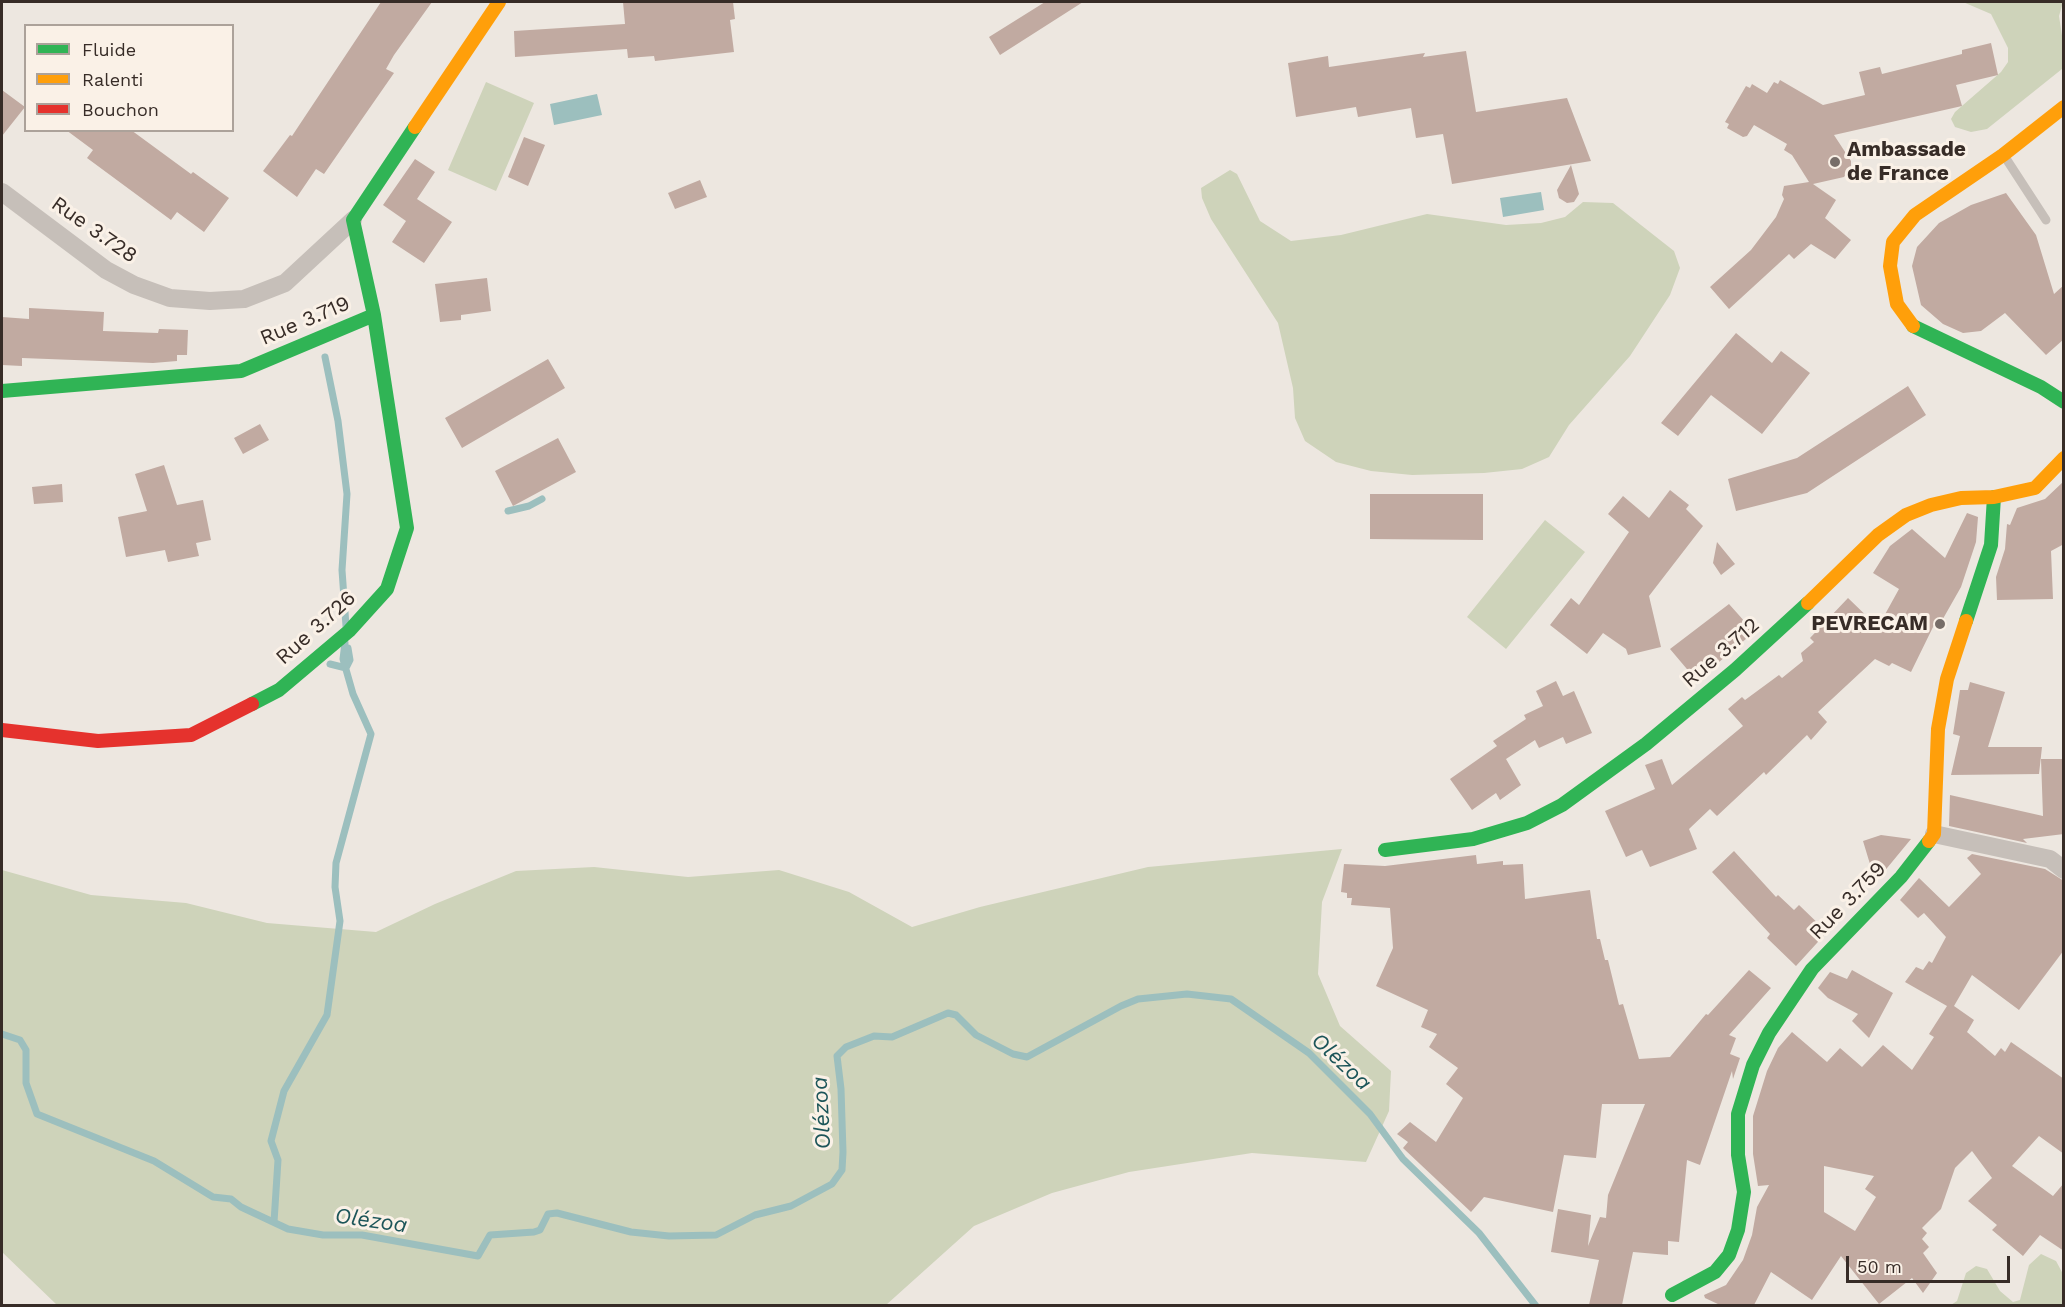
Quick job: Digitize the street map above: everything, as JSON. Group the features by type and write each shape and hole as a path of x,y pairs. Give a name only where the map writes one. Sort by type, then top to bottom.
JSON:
{"street":[{"path":"353,220 498,2"},
{"path":"2064,107 2003,155 1915,215 1893,242 1890,266 1897,304 1913,326 2041,387 2064,402"},
{"name":"Rue 3.728","path":"2,192 106,270 134,285 170,298 210,302 244,299 285,283 353,220"},
{"name":"Rue 3.719","path":"2,392 242,370 374,315 353,220"},
{"name":"Rue 3.726","path":"2,730 98,741 191,735 279,690 349,631 372,606 387,589 407,528 374,315"},
{"name":"Rue 3.712","path":"1385,850 1473,839 1527,823 1562,805 1646,744 1734,670 1792,620 1840,570 1878,535 1906,515 1941,502 1994,497 2035,488 2064,458"},
{"path":"1994,497 1991,545 1947,680 1938,729 1934,834 2050,859 2064,870"},
{"name":"Rue 3.759","path":"1672,1295 1715,1272 1729,1255 1738,1230 1744,1192 1738,1155 1738,1114 1753,1065 1769,1033 1812,969 1901,877 1934,834"}],"lane":[{"path":"2003,155 2046,220"}],"green space":[{"path":"1963,2 2063,2 2059,16 2063,42 2062,69 1987,129 1971,132 1955,127 1951,119 1955,112 2001,72 2008,62 2008,48 1991,14"},
{"path":"486,82 534,103 496,191 448,170"},
{"path":"1230,170 1237,174 1260,221 1291,241 1341,235 1427,214 1506,225 1541,223 1565,217 1583,202 1613,203 1674,251 1680,268 1670,295 1630,356 1569,425 1549,457 1522,469 1484,473 1412,475 1371,471 1336,462 1305,441 1295,418 1293,388 1278,323 1211,219 1202,198 1201,188"},
{"path":"1545,520 1585,552 1506,649 1467,617"},
{"path":"1342,849 1322,902 1318,974 1340,1026 1391,1071 1389,1111 1366,1162 1252,1153 1129,1172 1052,1193 974,1226 886,1305 57,1305 2,1252 2,870 91,895 186,903 267,923 376,932 435,904 516,871 594,867 688,877 779,870 849,892 912,927 980,907 1148,867"},
{"path":"2041,1254 2056,1261 2063,1274 2063,1305 1951,1305 1957,1301 1966,1273 1976,1266 1987,1269 2000,1291 2013,1302 2020,1300 2029,1265"}],"water":[{"path":"597,94 602,115 554,125 550,104"},
{"path":"1541,192 1544,210 1503,217 1500,198"}],"building":[{"path":"381,2 432,2 386,69 394,73 324,174 316,169 297,197 263,171 290,135 292,136"},
{"path":"623,2 733,2 735,19 730,20 734,52 655,61 654,56 628,58 627,49 515,57 514,31 625,24"},
{"path":"1045,2 1083,2 1000,55 989,37"},
{"path":"1991,43 1998,75 1956,85 1962,106 1834,135 1851,161 1851,167 1844,177 1813,184 1836,200 1825,218 1851,240 1835,259 1811,244 1794,259 1789,254 1729,309 1710,287 1751,250 1776,217 1784,199 1782,195 1784,186 1809,182 1792,155 1784,150 1787,144 1754,125 1747,136 1743,137 1727,128 1729,124 1725,122 1746,86 1750,88 1752,84 1767,93 1774,82 1778,84 1780,80 1823,105 1865,95 1859,72 1880,67 1882,74 1962,54 1962,50"},
{"path":"1466,51 1476,112 1567,98 1591,161 1452,184 1443,134 1416,138 1411,108 1358,117 1356,107 1296,117 1288,63 1328,56 1329,67 1425,53 1423,57"},
{"path":"2,90 24,108 2,136"},
{"path":"69,132 134,132 191,174 193,172 229,198 204,232 177,212 171,220 87,158 93,150"},
{"path":"524,137 545,145 528,186 508,177"},
{"path":"415,159 435,172 417,199 452,222 424,263 392,242 406,221 383,205"},
{"path":"1571,165 1579,194 1574,202 1567,203 1559,198 1557,190"},
{"path":"700,180 707,197 675,209 668,193"},
{"path":"2006,193 2036,235 2054,294 2064,285 2064,339 2046,355 2005,313 1981,331 1963,333 1943,324 1921,305 1912,266 1917,247 1939,223 1971,205"},
{"path":"487,278 491,311 461,315 461,320 440,322 435,284"},
{"path":"29,308 104,312 103,331 158,333 159,329 188,330 187,355 177,355 177,361 153,363 22,358 22,366 2,365 2,317 29,319"},
{"path":"1736,333 1772,363 1781,351 1810,373 1762,434 1711,395 1678,436 1661,423"},
{"path":"548,359 565,388 462,448 445,418"},
{"path":"1908,386 1926,415 1807,493 1736,511 1728,479 1797,458"},
{"path":"260,424 269,440 243,454 234,438"},
{"path":"558,438 576,472 513,506 495,471"},
{"path":"164,465 177,505 203,500 211,540 196,543 199,556 168,562 165,550 126,557 118,517 147,511 135,474"},
{"path":"2064,481 2064,544 2051,551 2053,599 1997,600 1996,577 2005,549 2007,524 2010,525 2017,508 2045,499"},
{"path":"62,484 63,502 34,504 32,487"},
{"path":"1670,490 1689,505 1686,509 1703,526 1649,596 1661,647 1628,655 1626,649 1603,633 1587,654 1550,625 1571,598 1579,605 1629,532 1608,514 1623,496 1649,518"},
{"path":"1370,494 1483,494 1483,540 1370,539"},
{"path":"1967,513 1978,517 1976,542 1961,587 1940,624 1934,625 1911,672 1892,663 1889,666 1875,659 1818,712 1827,722 1811,740 1807,735 1766,775 1764,772 1717,816 1710,809 1689,829 1697,849 1650,867 1642,850 1626,857 1605,811 1655,789 1645,765 1662,759 1672,785 1743,726 1728,709 1742,697 1745,700 1779,675 1782,678 1803,661 1801,653 1814,642 1810,638 1848,598 1878,627 1899,589 1873,573 1890,546 1912,529 1945,558"},
{"path":"1717,542 1735,564 1721,575 1713,563"},
{"path":"1729,604 1754,632 1697,681 1670,649"},
{"path":"1556,681 1563,696 1574,691 1592,733 1566,744 1563,737 1539,748 1535,740 1506,759 1521,785 1500,800 1496,793 1472,810 1450,779 1497,746 1493,741 1526,719 1524,715 1543,706 1536,691"},
{"path":"1970,682 2005,692 1988,747 2042,747 2039,774 1951,775 1960,736 1953,734 1960,690 1968,690"},
{"path":"2041,759 2064,759 2064,834 2023,839 2027,843 1949,826 1950,795 2043,816"},
{"path":"1881,835 1911,839 1878,879 1873,874 1863,841"},
{"path":"1734,851 1776,897 1778,895 1794,910 1799,905 1827,932 1796,966 1767,938 1770,934 1712,872"},
{"path":"1972,854 2045,869 2064,881 2064,950 2019,1010 1972,975 1954,1006 1974,1020 1967,1032 1995,1056 2001,1048 2005,1052 2011,1042 2064,1079 2064,1154 2039,1136 2012,1166 2053,1196 2064,1183 2064,1251 2040,1235 2023,1256 1992,1230 1997,1225 1968,1201 1992,1178 1972,1151 1955,1168 1941,1209 1922,1228 1927,1233 1922,1239 1929,1247 1923,1253 1937,1273 1923,1293 1912,1278 1879,1304 1841,1256 1812,1300 1771,1272 1754,1305 1720,1305 1705,1298 1704,1295 1726,1285 1743,1260 1752,1235 1757,1207 1769,1185 1758,1186 1753,1154 1753,1116 1767,1071 1778,1048 1792,1032 1827,1062 1840,1048 1862,1067 1883,1045 1912,1070 1934,1037 1929,1034 1947,1006 1905,982 1916,967 1923,970 1929,961 1932,963 1946,937 1924,913 1918,918 1900,900 1919,878 1949,907 1981,874 1967,858","holes":["1824,1166 1874,1176 1865,1189 1876,1197 1855,1231 1824,1212"]},
{"path":"1476,855 1477,864 1503,861 1503,865 1523,864 1525,899 1590,890 1597,939 1600,939 1605,960 1608,960 1619,1005 1623,1004 1639,1059 1670,1057 1706,1014 1708,1015 1749,970 1771,988 1729,1035 1736,1038 1730,1054 1740,1058 1733,1079 1732,1071 1700,1165 1687,1160 1679,1242 1668,1241 1668,1255 1633,1252 1622,1305 1589,1305 1599,1260 1551,1252 1558,1209 1591,1215 1588,1246 1600,1217 1606,1218 1608,1195 1645,1104 1602,1104 1596,1158 1564,1155 1553,1212 1484,1197 1471,1212 1403,1148 1408,1142 1397,1134 1410,1122 1436,1142 1463,1098 1446,1084 1458,1068 1429,1047 1437,1034 1421,1027 1428,1010 1376,986 1393,948 1390,908 1351,905 1352,898 1347,898 1347,893 1341,892 1344,864 1385,866"},
{"path":"1852,970 1893,993 1869,1038 1852,1021 1858,1014 1828,998 1818,988 1830,972 1847,979"}],"waterway":[{"path":"325,357 338,421 347,494 342,570 346,626"},
{"path":"508,511 529,506 542,499"},
{"path":"274,1222 278,1160 271,1141 284,1091 327,1015 340,921 335,887 336,863 371,734 353,694 343,659 345,643"},
{"path":"330,664 346,668 350,660 348,648"},
{"name":"Olézoa","path":"2,1034 20,1040 26,1050 26,1083 37,1114 154,1161 213,1197 231,1199 241,1207 288,1229 323,1235 362,1235 478,1256 490,1235 540,1230 548,1214 557,1213 631,1232 669,1236 716,1235 755,1215 791,1206 832,1184 842,1170 843,1152 841,1089 837,1056 846,1047 874,1036 892,1037 948,1013 956,1015 976,1035 1013,1054 1027,1057 1138,999 1187,994 1231,999 1309,1053 1370,1114 1403,1159 1479,1233 1536,1306"}],"traffic: fast":[{"path":"2,391 241,371 374,315 353,220 415,127"},
{"path":"252,704 279,690 349,631 387,589 407,528 374,315"},
{"path":"1913,326 2041,387 2064,402"},
{"path":"1966,621 1991,545 1994,497"},
{"path":"1385,850 1473,839 1527,823 1562,805 1646,744 1735,670 1808,603"},
{"path":"1672,1295 1715,1272 1729,1255 1738,1230 1744,1192 1738,1155 1738,1114 1753,1065 1769,1033 1812,969 1901,877 1929,841"}],"traffic: slow":[{"path":"415,127 499,2"},
{"path":"1913,326 1897,304 1890,266 1893,242 1915,215 2003,155 2064,107"},
{"path":"1808,603 1878,535 1906,515 1931,505 1961,498 1994,497 2035,488 2064,458"},
{"path":"1929,841 1934,834 1938,729 1947,679 1966,621"}],"traffic: jam":[{"path":"2,730 98,741 191,735 252,704"}],"place":[{"name":"Ambassade de France","path":"1835,162"},
{"name":"PEVRECAM","path":"1940,624"}]}
